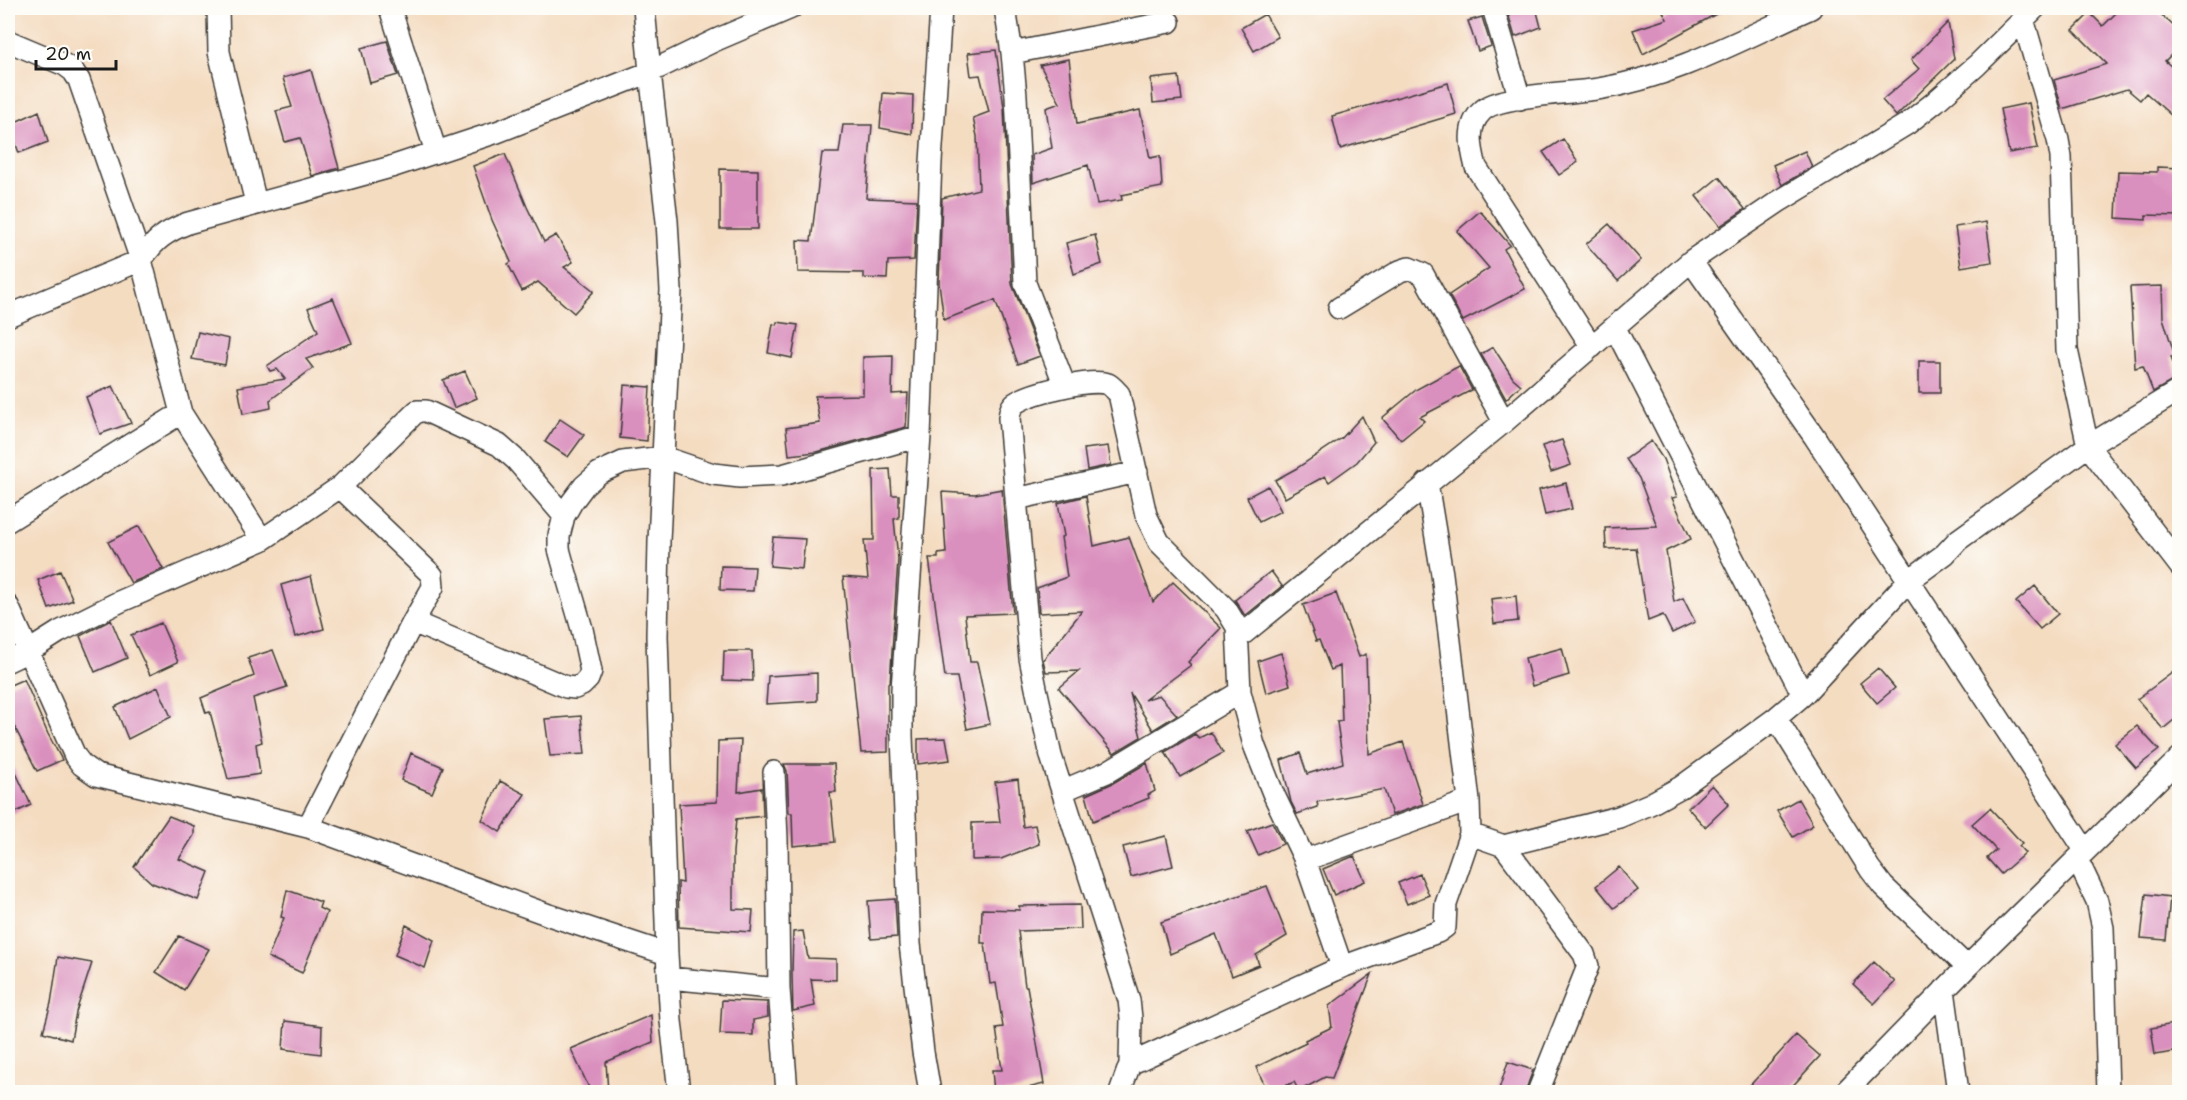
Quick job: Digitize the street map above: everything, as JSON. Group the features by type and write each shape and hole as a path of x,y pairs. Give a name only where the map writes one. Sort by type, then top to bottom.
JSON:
{"street":[{"path":"218,8 219,51 256,203"},
{"path":"390,8 436,152"},
{"path":"644,8 667,221 671,290 657,636 667,954 671,1021 679,1092"},
{"path":"8,316 141,260 153,244 170,230 497,132 650,72 716,40 791,8"},
{"path":"930,1092 910,944 902,689 920,436 930,174 941,8"},
{"path":"1005,8 1012,53 1025,283 1065,386"},
{"path":"1493,8 1521,99"},
{"path":"1592,347 1476,167 1471,147 1472,126 1482,110 1500,101 1636,82 1670,71 1812,8"},
{"path":"1239,638 1504,422 1690,261 1778,202 1907,124 1977,65 2029,13"},
{"path":"2029,13 2061,157 2067,350 2088,446 2180,566"},
{"path":"1012,53 1169,22"},
{"path":"8,41 65,65 79,80 141,260 181,413 262,540"},
{"path":"1690,261 1814,436 2081,854 2097,901 2103,928 2108,1092"},
{"path":"1339,308 1409,268 1423,274 1504,422"},
{"path":"1615,328 1803,695"},
{"path":"1120,1092 1130,1064 1129,1000 1051,756 1030,658 1009,418 1011,408 1017,402 1065,386 1097,383 1110,385 1119,394 1146,515 1159,542 1226,609 1237,627 1240,692 1254,745 1273,793 1305,860 1342,967"},
{"path":"1470,834 1504,846 1619,817 1650,804 1681,787 1776,718 1803,695 1908,581 1945,554 1974,528 2088,446 2180,390"},
{"path":"8,661 118,602 262,540 340,487 414,413 422,410 499,445 516,460 564,516"},
{"path":"8,521 181,413"},
{"path":"413,622 566,687 575,688 588,679 591,671 582,629 559,549 564,516 584,486 599,473 623,462 663,457 713,474 740,477 782,475 920,436"},
{"path":"1016,499 1137,472"},
{"path":"1130,1064 1342,967 1438,932 1445,927 1446,904 1470,834 1469,801 1442,574 1427,483"},
{"path":"308,827 413,622 433,588 432,575 340,487"},
{"path":"8,606 75,756 82,765 96,775 308,827 549,915 667,954"},
{"path":"1062,791 1107,772 1240,692"},
{"path":"1776,718 1870,869 1883,886 1967,967"},
{"path":"1845,1092 1967,967 2180,758"},
{"path":"774,772 779,989 787,1092"},
{"path":"1305,860 1469,801"},
{"path":"1504,846 1584,954 1588,966 1538,1092"},
{"path":"669,978 779,989"},
{"path":"1944,990 1958,1092"}],"building":[{"path":"1536,8 1541,27 1515,37 1507,10"},
{"path":"1661,8 1727,8 1643,54 1633,30 1667,19"},
{"path":"2121,8 2154,8 2180,32 2180,46 2165,61 2180,74 2180,123 2146,93 2140,100 2127,89 2062,109 2054,80 2107,64 2073,30 2090,13 2103,26"},
{"path":"1265,14 1278,37 1254,51 1241,28"},
{"path":"1482,17 1491,46 1478,51 1468,21"},
{"path":"1948,22 1954,59 1896,116 1882,100 1919,69 1911,60"},
{"path":"387,41 398,75 370,83 361,48"},
{"path":"996,50 1004,108 1012,284 1040,356 1018,364 995,300 944,320 939,283 942,198 979,189 977,136 973,118 989,112 980,75 971,76 968,53"},
{"path":"1069,59 1077,124 1140,110 1150,158 1160,156 1162,187 1121,195 1122,200 1097,204 1088,165 1033,183 1032,155 1052,148 1046,108 1060,103 1040,65"},
{"path":"311,70 339,168 312,176 300,138 285,142 276,111 292,107 283,78"},
{"path":"1179,76 1182,100 1153,103 1151,79"},
{"path":"1448,83 1456,114 1340,149 1332,116"},
{"path":"883,93 913,95 912,134 880,128"},
{"path":"2029,103 2038,148 2009,153 2000,109"},
{"path":"39,111 48,142 19,153 9,125"},
{"path":"843,125 872,125 866,198 917,200 914,260 888,261 887,279 864,278 864,273 798,272 797,240 811,241 822,153 839,153"},
{"path":"1563,139 1578,162 1559,175 1543,152"},
{"path":"1805,151 1812,167 1782,185 1773,165"},
{"path":"505,154 544,242 556,235 573,262 564,267 594,291 574,313 538,282 522,291 508,264 511,262 492,220 473,166"},
{"path":"2157,167 2180,168 2180,216 2146,215 2146,220 2116,218 2118,171 2157,172"},
{"path":"720,169 758,170 758,229 720,229"},
{"path":"1719,177 1745,209 1720,226 1696,196"},
{"path":"1480,211 1510,245 1504,249 1525,289 1463,321 1449,295 1489,268 1457,231"},
{"path":"1986,222 1992,262 1961,267 1955,227"},
{"path":"1609,224 1641,260 1618,281 1586,244"},
{"path":"1095,235 1102,264 1074,274 1066,243"},
{"path":"2162,286 2163,318 2175,356 2171,357 2178,378 2153,392 2143,366 2135,368 2130,287"},
{"path":"333,298 352,343 306,359 313,368 270,400 271,408 243,414 238,387 285,379 277,369 270,371 267,366 318,331 308,308"},
{"path":"777,322 798,325 792,358 768,353 773,324 777,325"},
{"path":"198,332 229,339 225,365 192,359"},
{"path":"1493,347 1513,378 1521,385 1506,399 1481,354"},
{"path":"893,356 892,394 908,393 906,427 817,452 789,455 786,428 820,423 815,396 863,395 863,357"},
{"path":"1919,361 1940,361 1940,393 1919,393"},
{"path":"1459,366 1472,390 1420,417 1424,421 1401,440 1382,418 1417,389"},
{"path":"465,371 477,398 454,408 443,380"},
{"path":"624,385 650,387 647,441 620,438"},
{"path":"113,386 131,423 100,434 86,397"},
{"path":"1362,416 1374,442 1357,462 1329,482 1325,476 1285,498 1275,480 1342,438"},
{"path":"560,419 584,435 568,457 545,442"},
{"path":"1562,440 1571,465 1551,472 1542,446"},
{"path":"1651,441 1663,459 1677,497 1672,498 1691,539 1666,551 1674,602 1683,598 1695,622 1672,633 1663,615 1648,621 1636,548 1606,549 1605,528 1657,526 1639,478 1626,459"},
{"path":"1108,446 1111,465 1087,470 1084,449"},
{"path":"890,469 892,495 899,495 899,518 894,519 898,559 890,683 888,683 888,752 861,753 843,577 868,579 864,540 874,540 873,470"},
{"path":"1566,483 1572,509 1545,515 1539,490"},
{"path":"1268,486 1281,511 1259,522 1247,497"},
{"path":"1002,489 1013,613 965,615 970,662 977,662 990,724 967,729 957,677 945,677 929,558 938,558 938,554 946,553 942,492 975,494"},
{"path":"1086,496 1094,546 1129,537 1153,602 1173,582 1221,628 1188,662 1191,665 1144,700 1159,695 1177,715 1153,730 1130,693 1141,737 1114,753 1059,688 1079,671 1046,672 1043,660 1082,611 1039,613 1037,588 1067,577 1061,537 1064,536 1058,503"},
{"path":"139,526 163,569 131,583 108,542"},
{"path":"773,537 805,539 802,569 770,566"},
{"path":"721,566 755,567 753,591 720,590"},
{"path":"60,571 73,600 49,609 38,580"},
{"path":"1271,571 1282,586 1245,616 1235,600"},
{"path":"311,576 324,629 295,637 281,585"},
{"path":"2035,586 2058,614 2040,629 2016,602"},
{"path":"1336,593 1359,657 1366,654 1369,754 1403,742 1423,804 1392,815 1384,789 1317,802 1318,807 1297,814 1291,802 1281,760 1300,753 1307,774 1343,763 1337,722 1342,721 1340,666 1331,670 1319,640 1316,641 1303,605"},
{"path":"1516,596 1518,621 1494,624 1491,599"},
{"path":"111,620 127,658 95,672 80,636"},
{"path":"161,623 178,662 150,675 131,635"},
{"path":"1562,648 1569,675 1532,686 1525,658"},
{"path":"273,650 287,687 253,698 262,742 256,744 260,774 228,779 210,712 206,713 201,698 254,676 248,658"},
{"path":"724,651 752,651 753,681 723,680"},
{"path":"1281,653 1290,685 1266,693 1258,661"},
{"path":"2180,667 2180,715 2163,729 2137,699"},
{"path":"1878,668 1895,688 1877,703 1860,683"},
{"path":"817,673 817,701 766,704 768,676"},
{"path":"24,679 62,760 37,771 8,714 8,686"},
{"path":"158,687 171,717 128,739 115,707"},
{"path":"581,716 585,754 550,756 545,719"},
{"path":"2137,726 2159,750 2136,768 2115,744"},
{"path":"1211,732 1223,753 1180,777 1165,752 1195,734 1199,738"},
{"path":"946,738 950,760 918,764 918,739"},
{"path":"741,740 738,792 762,788 763,816 736,819 733,852 733,909 753,910 751,932 679,927 678,882 683,883 679,804 717,802 718,741"},
{"path":"411,753 443,767 432,793 401,780"},
{"path":"8,756 31,805 8,816"},
{"path":"1147,763 1155,791 1148,795 1149,798 1093,821 1086,795 1113,783"},
{"path":"784,764 834,764 836,792 830,792 835,842 793,846 792,813 789,813 787,771"},
{"path":"1018,779 1023,827 1035,825 1039,844 1001,859 972,860 972,823 1000,822 995,782"},
{"path":"500,781 525,794 500,832 482,820"},
{"path":"1712,785 1729,804 1705,827 1688,808"},
{"path":"1798,799 1813,825 1793,837 1777,811"},
{"path":"1990,808 2022,843 2019,846 2025,853 2001,874 1987,858 1996,850 1972,824"},
{"path":"169,816 194,826 194,835 179,859 209,872 198,900 152,883 134,867"},
{"path":"1272,822 1283,844 1258,855 1247,831"},
{"path":"1166,836 1173,866 1131,877 1123,847"},
{"path":"1354,856 1365,881 1334,895 1323,869"},
{"path":"1619,867 1638,890 1614,908 1596,886"},
{"path":"1420,874 1429,895 1407,904 1398,883"},
{"path":"1267,886 1287,936 1256,955 1259,965 1232,976 1216,934 1170,954 1161,922"},
{"path":"287,890 321,902 319,908 327,912 302,973 268,957 284,918 281,917"},
{"path":"2146,894 2170,897 2166,940 2141,938"},
{"path":"895,899 897,937 871,939 868,901"},
{"path":"1080,905 1081,929 1018,931 1025,986 1027,986 1044,1084 1012,1092 994,1092 992,1070 1002,1070 996,1028 1003,1027 996,983 990,984 985,943 981,943 982,909 1020,910 1019,906"},
{"path":"406,925 434,940 425,968 395,955"},
{"path":"803,931 808,958 836,959 836,980 811,979 815,1006 793,1011 793,932"},
{"path":"179,936 209,949 184,990 156,972"},
{"path":"58,957 92,963 76,1012 71,1040 43,1032 51,1003"},
{"path":"1874,962 1895,982 1874,1004 1853,984"},
{"path":"1372,974 1332,1078 1325,1077 1299,1091 1294,1082 1268,1092 1256,1067 1306,1043 1305,1040 1332,1027 1329,1006"},
{"path":"722,1000 767,1002 768,1017 753,1020 753,1035 720,1034"},
{"path":"651,1015 653,1042 606,1062 608,1092 591,1092 571,1049"},
{"path":"285,1021 322,1026 321,1054 283,1049"},
{"path":"2180,1023 2180,1051 2155,1055 2151,1028"},
{"path":"1796,1035 1820,1056 1787,1092 1744,1092"},
{"path":"1508,1062 1533,1070 1525,1092 1498,1092"}]}
